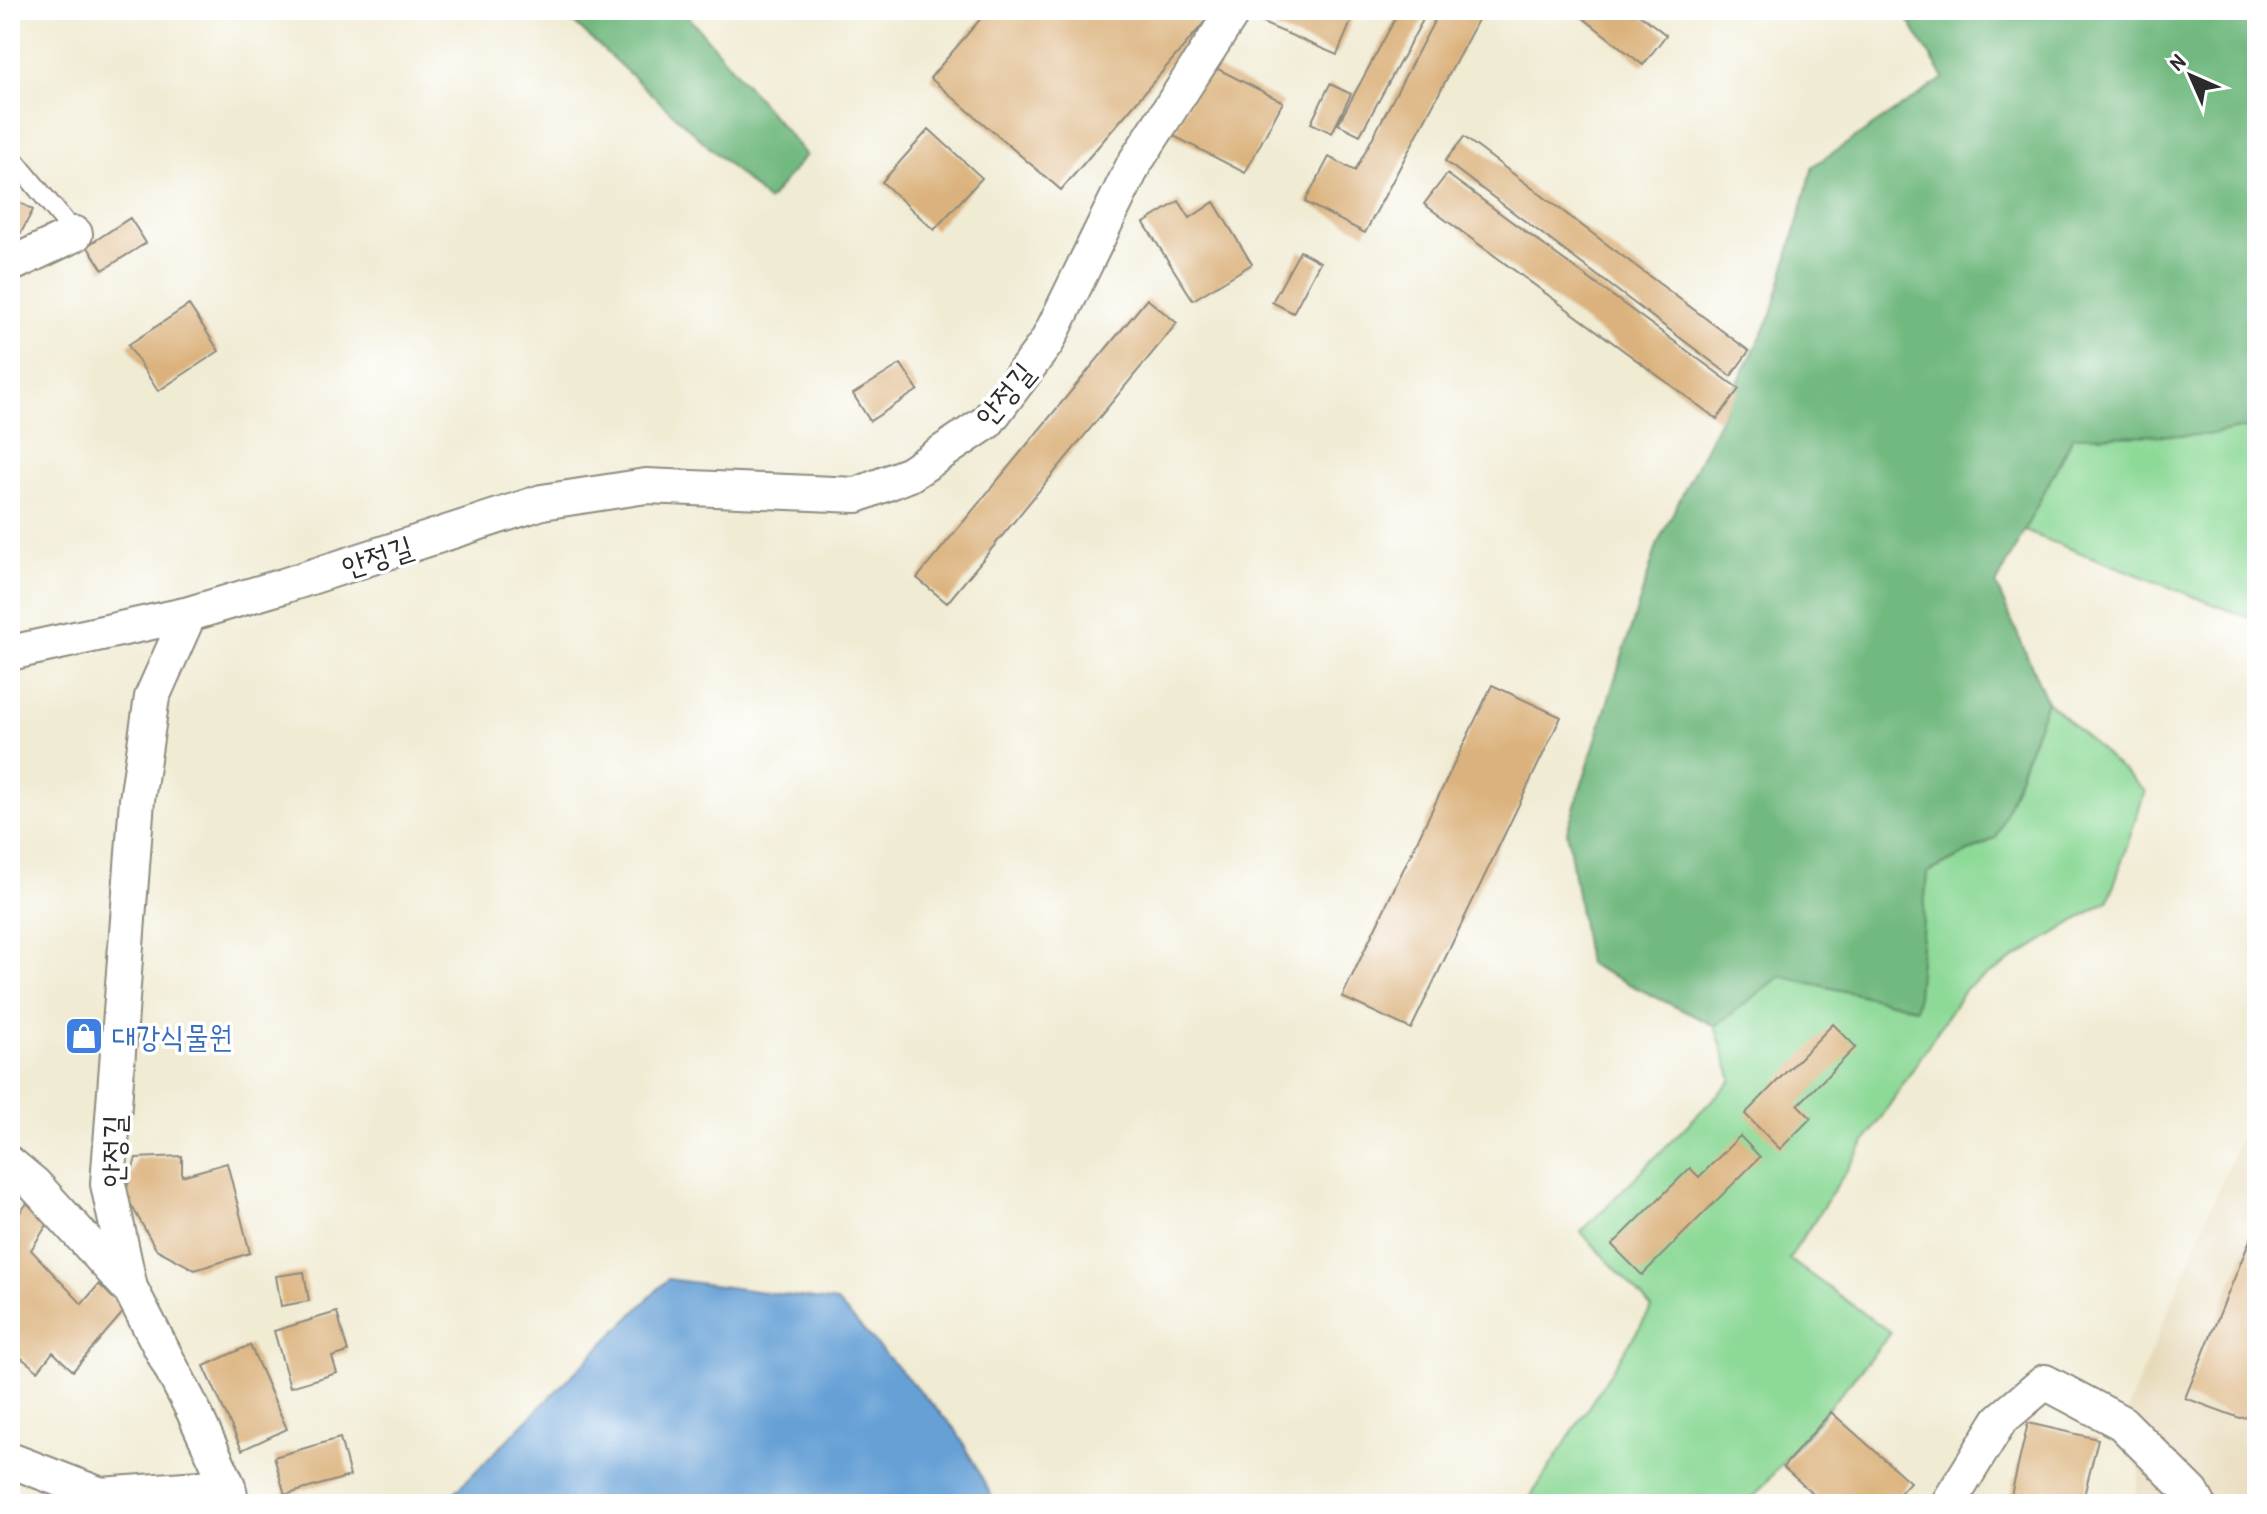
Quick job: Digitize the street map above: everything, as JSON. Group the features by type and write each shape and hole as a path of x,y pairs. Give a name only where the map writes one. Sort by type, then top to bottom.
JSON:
{"street":[{"name":"안정길","path":"230,1495 193,1410 130,1288 108,1184 137,800 152,697 189,614 542,502 646,486 857,495 910,474 987,422 1047,342 1134,164 1234,10"},
{"path":"10,265 75,234"},
{"path":"10,653 189,614"},
{"path":"10,1164 34,1184 130,1288"},
{"path":"1948,1504 2000,1420 2045,1382 2122,1423 2192,1493 2198,1504"},
{"path":"10,1460 101,1495 230,1495"}],"lane":[{"path":"10,155 75,234"}],"shaded area":[{"path":"2257,1096 2257,1504 2133,1504 2140,1471 2124,1444 2129,1405"}],"green space":[{"path":"560,10 683,10 806,155 768,201"},
{"path":"1902,10 2257,10 2257,426 2207,435 2073,436 1996,585 2047,701 1996,838 1927,873 1916,1008 1781,976 1715,1026 1588,964 1567,831 1658,543 1772,314 1813,166 1944,78"},
{"path":"2257,426 2257,618 2247,617 2024,531 2073,435 2207,435"},
{"path":"2047,701 2145,791 2109,900 1965,989 1789,1259 1891,1333 1748,1504 1526,1504 1652,1308 1581,1232 1732,1080 1715,1026 1781,976 1915,1008 1927,873 1996,838"}],"water":[{"path":"668,1279 837,1302 956,1430 996,1504 443,1504"}],"building":[{"path":"988,10 1215,10 1061,190 930,78"},
{"path":"1265,10 1356,10 1337,55 1260,22"},
{"path":"1400,10 1415,10 1425,16 1360,135 1338,124"},
{"path":"1440,10 1465,10 1479,18 1365,233 1305,202 1329,157 1355,171"},
{"path":"1573,10 1634,10 1666,35 1643,65"},
{"path":"1208,64 1283,102 1245,173 1172,135"},
{"path":"1330,84 1351,94 1332,133 1311,123"},
{"path":"929,129 982,178 934,230 882,182"},
{"path":"1464,137 1749,351 1731,376 1445,161"},
{"path":"1447,174 1739,389 1717,419 1424,204"},
{"path":"10,197 33,210 21,233 10,228"},
{"path":"1179,201 1190,218 1214,202 1252,264 1193,300 1144,223"},
{"path":"130,218 146,243 103,270 87,246"},
{"path":"1300,251 1320,262 1293,313 1272,302"},
{"path":"1147,299 1177,323 947,603 917,578"},
{"path":"189,305 219,351 158,391 128,345"},
{"path":"901,364 918,390 870,421 853,394"},
{"path":"1492,685 1561,717 1411,1029 1342,997"},
{"path":"1833,1024 1856,1047 1798,1105 1811,1118 1780,1149 1745,1114"},
{"path":"1740,1136 1760,1157 1642,1275 1612,1245 1690,1168 1699,1177"},
{"path":"182,1156 182,1176 227,1163 250,1253 195,1270 156,1249 125,1194 136,1158"},
{"path":"28,1202 50,1220 31,1250 82,1304 99,1284 125,1310 73,1371 53,1352 38,1371 10,1349 10,1340 15,1334 10,1329 10,1226"},
{"path":"2257,1223 2257,1416 2240,1418 2185,1398"},
{"path":"304,1272 309,1301 281,1306 276,1276"},
{"path":"337,1312 348,1352 332,1357 337,1373 290,1387 274,1331"},
{"path":"250,1345 287,1429 242,1450 204,1366"},
{"path":"1831,1412 1910,1482 1890,1504 1817,1504 1820,1500 1783,1467"},
{"path":"2028,1423 2098,1439 2082,1504 2009,1504"},
{"path":"340,1438 350,1476 285,1495 274,1457"}],"place":[{"name":"대강식물원","path":"84,1036"}]}
